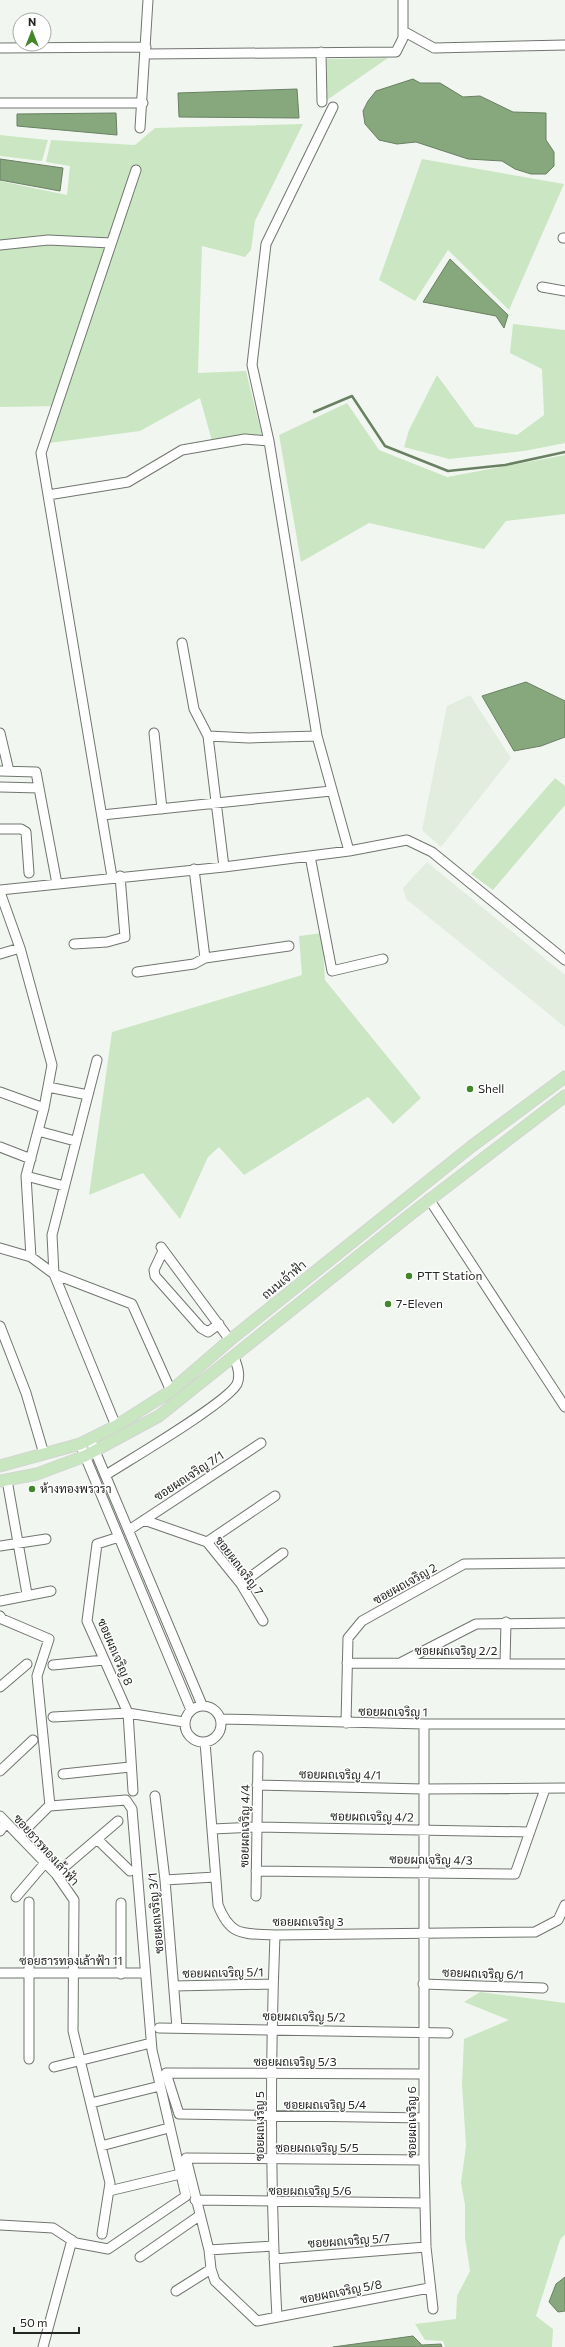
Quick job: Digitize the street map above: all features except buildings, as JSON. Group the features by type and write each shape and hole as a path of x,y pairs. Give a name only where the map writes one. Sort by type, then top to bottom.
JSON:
{"main road":[{"name":"ถนนเจ้าฟ้า","path":"0,1466 80,1444 116,1426 171,1391 230,1340 472,1146 565,1077"},
{"path":"3,1480 37,1474 85,1456 158,1416 234,1357 429,1199 565,1096"}],"street":[{"path":"140,128 143,103 148,0"},
{"path":"0,48 396,52 403,38 403,0"},
{"path":"403,31 434,48 565,45"},
{"path":"321,52 322,102"},
{"path":"0,103 143,103"},
{"path":"333,107 266,244 252,365 269,441 317,736 331,791 349,851"},
{"path":"74,944 107,942 125,937 116,877 102,815 41,452 136,170"},
{"path":"0,246 48,240 111,243"},
{"path":"542,287 565,291"},
{"path":"48,495 128,482 182,450 245,439 269,441"},
{"path":"182,643 194,710 208,736 218,804 224,867"},
{"path":"0,732 4,771 36,772 57,884"},
{"path":"154,733 162,809"},
{"path":"208,736 249,738 317,736"},
{"path":"0,787 39,788"},
{"path":"102,815 331,791"},
{"path":"0,829 21,829 26,832 29,873"},
{"path":"30,1257 26,1176 44,1108 52,1065 20,948 0,891 116,877 224,867 349,851 407,840 432,852 565,960"},
{"path":"310,856 332,971 383,959"},
{"path":"194,869 205,958"},
{"path":"137,972 194,964 205,958 289,946"},
{"path":"0,954 20,948"},
{"path":"96,1060 52,1235 54,1274 116,1426"},
{"path":"48,1087 88,1095"},
{"path":"0,1092 44,1108"},
{"path":"38,1131 75,1141"},
{"path":"0,1147 31,1159"},
{"path":"26,1176 64,1186"},
{"path":"429,1199 565,1407"},
{"path":"0,1248 30,1257 54,1274 132,1304 171,1391"},
{"path":"219,1324 208,1332 201,1328 155,1276 154,1270 162,1249 219,1324 230,1340"},
{"path":"0,1326 26,1393 44,1454"},
{"path":"106,1475 203,1412 230,1392 237,1384 238,1377 234,1357"},
{"path":"90,1439 202,1705"},
{"name":"ซอยผถเจริญ 7/1","path":"129,1530 261,1443"},
{"path":"80,1444 191,1710"},
{"path":"3,1480 18,1543 27,1594"},
{"path":"208,1542 275,1496"},
{"name":"ซอยผถเจริญ 7","path":"144,1520 208,1542 240,1584 263,1621"},
{"name":"ซอยผถเจริญ 8","path":"119,1537 97,1544 87,1621 128,1713 130,1767 133,1790"},
{"path":"0,1546 46,1539"},
{"path":"240,1584 283,1553"},
{"name":"ซอยผถเจริญ 2","path":"346,1723 348,1638 362,1621 464,1564 565,1563"},
{"path":"0,1601 27,1594 51,1591"},
{"path":"0,1616 2,1619 50,1640 37,1676 50,1806 126,1800 132,1809 152,2050 186,2196 108,2249 72,2240 53,2228 0,2225"},
{"path":"505,1663 506,1622"},
{"path":"400,1663 476,1624 506,1622 565,1622"},
{"path":"53,1665 104,1660"},
{"name":"ซอยผถเจริญ 2/2","path":"347,1663 565,1664"},
{"path":"0,1687 27,1664"},
{"path":"202,1705 212,1707 221,1719 220,1731 211,1740 205,1742 193,1739 188,1734 184,1722 191,1710 202,1705"},
{"path":"53,1717 128,1713 184,1722"},
{"name":"ซอยผถเจริญ 1","path":"221,1719 346,1723 565,1724"},
{"path":"423,1934 424,1724"},
{"path":"0,1771 33,1740"},
{"name":"ซอยผถเจริญ 3","path":"205,1742 218,1905 224,1922 240,1933 275,1935 535,1932 558,1920 565,1905"},
{"name":"ซอยผถเจริญ 4/4","path":"256,1896 258,1756"},
{"path":"63,1774 130,1767"},
{"name":"ซอยผถเจริญ 4/1","path":"257,1785 423,1788 565,1788"},
{"name":"ซอยผถเจริญ 4/3","path":"256,1871 516,1874 545,1789"},
{"name":"ซอยผถเจริญ 3/1","path":"155,1796 165,1880 177,2028"},
{"path":"19,1836 48,1807"},
{"path":"0,1831 3,1820"},
{"name":"ซอยธารทองเล้าฟ้า","path":"3,1820 56,1874 74,1900 72,1974"},
{"path":"56,1874 118,1821"},
{"name":"ซอยผถเจริญ 4/2","path":"213,1829 257,1827 530,1832"},
{"path":"97,1839 130,1871"},
{"path":"16,1897 45,1863"},
{"path":"165,1880 215,1877"},
{"path":"29,1902 29,2059"},
{"path":"121,1904 121,1974"},
{"name":"ซอยผถเจริญ 6","path":"423,1934 426,2247 429,2288 433,2310"},
{"name":"ซอยผถเงริญ 5","path":"275,1935 273,1984 272,2160 273,2246 277,2317"},
{"name":"ซอยธารทองเล้าฟ้า 11","path":"0,1973 141,1974"},
{"path":"72,1974 73,2031 110,2183 102,2234"},
{"name":"ซอยผถเจริญ 5/1","path":"174,1986 273,1984"},
{"name":"ซอยผถเจริญ 6/1","path":"423,1984 543,1988"},
{"name":"ซอยผถเจริญ 5/2","path":"159,2028 448,2033"},
{"path":"54,2066 147,2044"},
{"name":"ซอยผถเจริญ 5/3","path":"179,2114 166,2073 424,2074"},
{"path":"91,2103 156,2087"},
{"name":"ซอยผถเจริญ 5/4","path":"179,2114 424,2118"},
{"path":"101,2146 165,2129"},
{"name":"ซอยผถเจริญ 5/5","path":"195,2200 186,2158 272,2160 424,2160"},
{"path":"109,2191 176,2175"},
{"path":"176,2291 211,2269 209,2250 195,2200"},
{"name":"ซอยผถเจริญ 5/6","path":"195,2200 273,2203 425,2203"},
{"path":"140,2257 199,2216"},
{"path":"43,2347 72,2240"},
{"path":"209,2250 273,2246"},
{"name":"ซอยผถเจริญ 5/7","path":"274,2259 426,2247"},
{"name":"ซอยผถเจริญ 5/8","path":"211,2269 215,2281 257,2321 429,2288"}],"shaded area":[{"path":"388,58 327,100 327,59"},
{"path":"413,79 420,83 440,83 463,97 480,96 513,112 546,113 546,140 554,152 554,166 546,174 531,174 515,169 502,161 468,159 416,142 397,144 379,140 365,124 363,111 368,101 376,91"},
{"path":"297,89 299,118 179,117 178,93"},
{"path":"116,113 117,135 17,126 17,114"},
{"path":"303,124 255,221 251,250 245,257 202,246 198,373 246,371 262,436 212,441 200,398 140,431 49,443 62,406 0,407 0,181 67,195 70,166 46,162 51,140 135,145 155,128"},
{"path":"0,135 48,140 42,161 0,156"},
{"path":"0,159 63,168 60,191 0,180"},
{"path":"422,159 564,184 509,310 448,250 415,301 379,280"},
{"path":"450,259 508,315 504,328 496,316 423,302"},
{"path":"513,324 565,330 565,443 524,451 449,459 404,447 409,430 437,375 475,427 517,435 544,415 542,369 510,353"},
{"path":"347,403 379,450 447,477 565,455 565,514 506,521 484,549 369,523 301,562 279,435"},
{"path":"526,682 565,701 565,737 541,746 514,751 482,696"},
{"path":"470,695 511,758 441,847 422,830 447,706"},
{"path":"555,778 565,786 565,805 493,890 471,874"},
{"path":"427,862 565,975 565,1027 406,899 403,888"},
{"path":"322,933 325,980 421,1098 393,1124 368,1097 244,1175 219,1147 208,1157 180,1219 143,1173 89,1195 112,1032 302,975 299,936"},
{"path":"480,1992 565,2003 565,2234 560,2240 536,2316 553,2329 552,2347 445,2347 443,2341 425,2340 415,2324 456,2319 457,2296 470,2271 465,2238 465,2205 461,2183 466,2146 462,2084 464,2039 509,2020 464,2002"},
{"path":"565,2277 565,2311 558,2312 549,2302 556,2284"},
{"path":"413,2336 422,2345 441,2344 442,2347 333,2347"}],"waterway":[{"path":"314,412 352,396 385,446 448,471 505,465 565,452"}],"place":[{"name":"Shell","path":"470,1089"},
{"name":"PTT Station","path":"409,1276"},
{"name":"7-Eleven","path":"388,1304"},
{"name":"ห้างทองพรวรา","path":"32,1489"}]}
